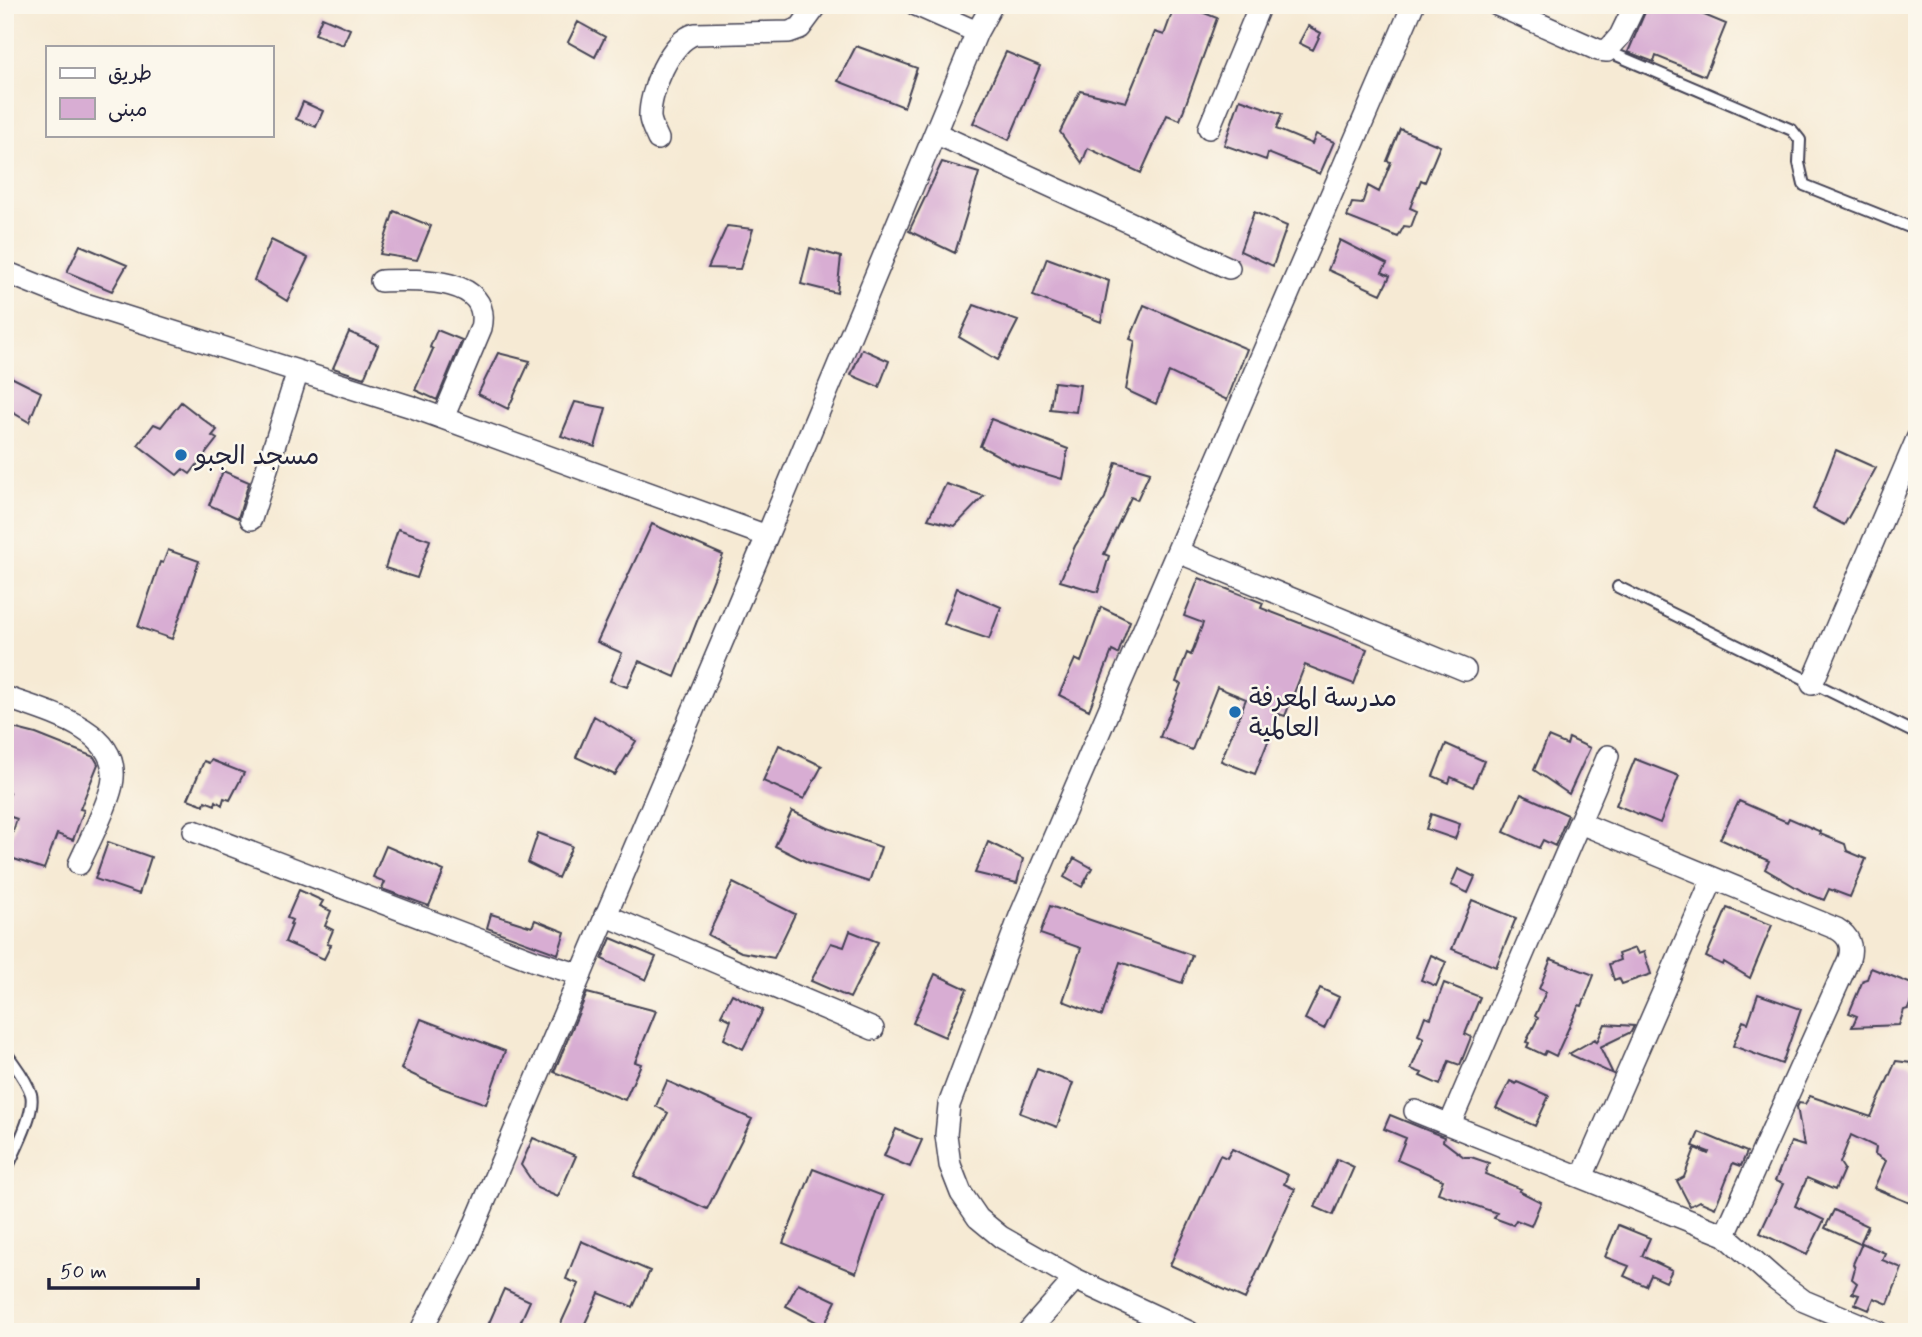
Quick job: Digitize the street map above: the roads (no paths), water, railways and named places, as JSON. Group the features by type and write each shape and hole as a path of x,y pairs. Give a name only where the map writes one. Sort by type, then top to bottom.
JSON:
{"street":[{"path":"658,139 650,117 653,97 669,57 687,36 789,32 800,28 817,5"},
{"path":"916,5 977,32"},
{"path":"420,1332 466,1245 767,536 977,32 992,5"},
{"path":"1209,128 1260,5"},
{"path":"1189,1332 1075,1279 1001,1237 978,1218 961,1193 950,1165 946,1135 948,1105 1020,916 1413,5"},
{"path":"1497,5 1598,50 1606,51 1620,36 1635,5"},
{"path":"935,133 1229,268"},
{"path":"5,272 85,304 443,418 767,536"},
{"path":"380,281 434,281 467,292 475,297 481,307 481,328 443,418"},
{"path":"251,519 298,371"},
{"path":"1812,684 1917,439"},
{"path":"1178,552 1465,670"},
{"path":"5,697 41,710 97,737 111,757 113,779 110,792 79,864"},
{"path":"1450,1125 1608,756"},
{"path":"1580,823 1837,929 1844,933 1851,945 1849,959 1725,1235"},
{"path":"194,831 535,961 581,975"},
{"path":"1583,1177 1713,878"},
{"path":"605,915 873,1028"},
{"path":"1415,1111 1725,1235 1776,1280 1804,1300 1878,1332"},
{"path":"1028,1332 1075,1279"}],"lane":[{"path":"1606,51 1792,130 1800,140 1799,163 1804,184 1917,230"},
{"path":"1618,587 1917,734"},
{"path":"5,1051 32,1096 31,1112 5,1173"}],"place":[{"name":"مسجد الجبو","path":"181,455"},
{"name":"مدرسة المعرفة العالمية","path":"1235,712"}]}
